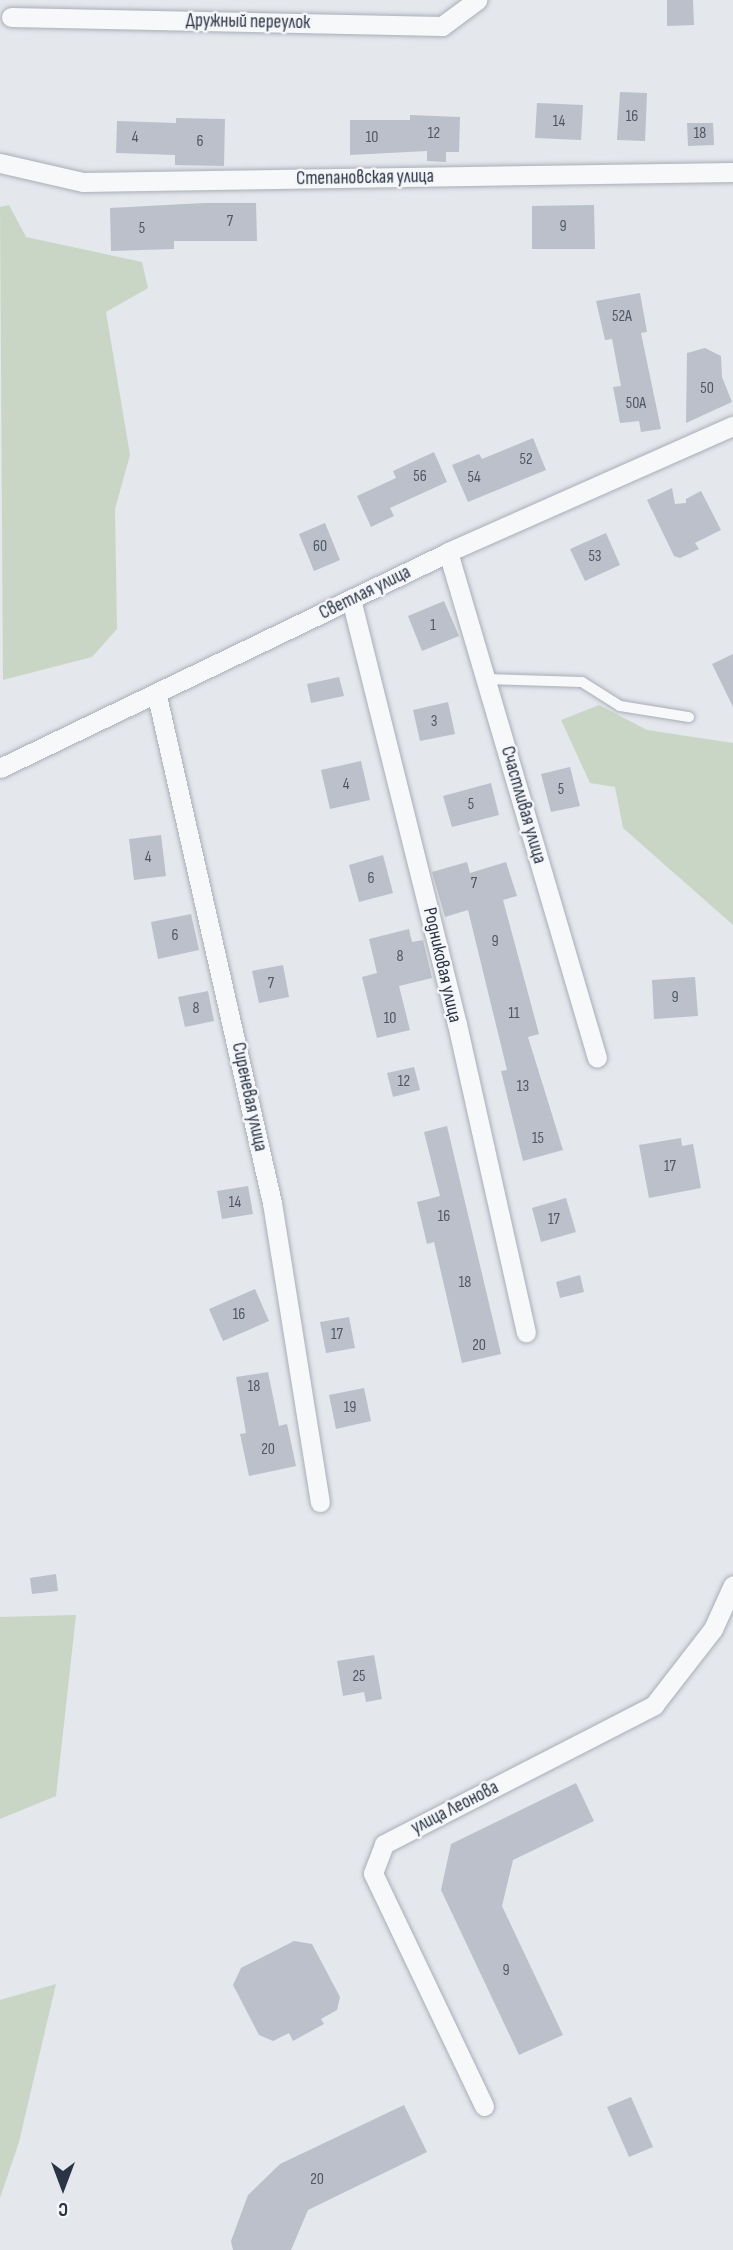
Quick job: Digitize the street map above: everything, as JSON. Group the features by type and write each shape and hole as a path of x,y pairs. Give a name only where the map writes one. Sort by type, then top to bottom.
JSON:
{"street":[{"name":"Дружный переулок","path":"11,17 442,26 477,0"},
{"name":"Степановская улица","path":"0,163 83,182 733,172"},
{"name":"Светлая улица","path":"0,768 157,696 448,552 733,426"},
{"name":"Счастливая улица","path":"448,552 597,1058"},
{"name":"Родниковая улица","path":"351,599 457,1024 526,1332"},
{"name":"Сиреневая улица","path":"157,696 272,1203 320,1502"},
{"name":"улица Леонова","path":"484,2106 373,1873 384,1844 654,1705 713,1629 733,1585"}],"lane":[{"path":"486,679 582,681 620,706 688,717"}],"green space":[{"path":"9,205 26,237 142,262 148,288 106,312 130,455 115,509 117,629 92,657 3,680 0,207"},
{"path":"599,705 647,730 733,743 733,925 623,828 615,787 590,783 561,720"},
{"path":"76,1615 56,1796 0,1819 0,1617"},
{"path":"56,1984 19,2142 0,2198 0,2000"}],"building":[{"path":"667,0 693,0 694,25 667,26"},
{"path":"620,92 647,93 645,141 617,140"},
{"path":"537,103 583,105 581,140 535,138"},
{"path":"410,115 460,117 459,152 446,152 446,162 427,161 427,151 350,155 350,120 410,120"},
{"path":"176,118 225,119 224,166 175,165 175,155 116,153 117,121 176,123"},
{"path":"687,123 713,123 714,145 688,146"},
{"path":"256,203 257,241 174,241 174,249 111,251 110,208"},
{"path":"594,205 595,249 532,249 532,206"},
{"path":"640,293 647,332 641,333 661,429 641,432 639,421 620,423 613,387 621,386 612,339 605,340 596,301"},
{"path":"705,348 721,356 722,377 732,402 686,423 687,353"},
{"path":"533,438 546,470 468,502 452,465 479,454 482,459"},
{"path":"434,452 447,482 390,508 394,516 371,527 357,496 396,478 393,471"},
{"path":"672,488 675,504 686,503 686,499 701,491 721,530 695,543 699,549 680,558 674,556 647,500"},
{"path":"325,523 340,560 314,571 299,534"},
{"path":"606,533 620,565 585,581 570,549"},
{"path":"444,601 459,636 422,651 408,616"},
{"path":"733,654 733,707 712,664"},
{"path":"339,677 344,696 311,703 307,684"},
{"path":"448,702 455,734 420,741 413,710"},
{"path":"361,761 370,800 330,809 321,770"},
{"path":"570,767 580,806 551,812 541,774"},
{"path":"491,783 499,815 452,827 443,796"},
{"path":"161,835 166,876 134,880 129,839"},
{"path":"383,855 393,893 359,902 349,865"},
{"path":"467,862 470,873 506,862 517,896 503,900 539,1034 528,1037 563,1150 523,1161 501,1071 507,1070 468,910 445,917 432,872"},
{"path":"191,914 199,950 158,959 151,922"},
{"path":"409,929 412,942 423,940 432,978 399,986 410,1030 377,1038 362,977 377,973 369,939"},
{"path":"283,965 289,997 259,1003 252,971"},
{"path":"695,977 698,1016 654,1019 652,980"},
{"path":"208,991 214,1021 185,1027 178,997"},
{"path":"414,1067 420,1090 393,1097 387,1073"},
{"path":"447,1126 501,1354 462,1363 434,1242 427,1244 417,1202 440,1196 424,1132"},
{"path":"681,1138 682,1146 693,1144 701,1188 649,1198 639,1145"},
{"path":"248,1186 253,1214 222,1219 217,1191"},
{"path":"566,1198 576,1232 541,1242 532,1208"},
{"path":"580,1275 584,1292 560,1298 556,1282"},
{"path":"255,1289 269,1321 223,1341 209,1309"},
{"path":"349,1317 355,1348 326,1353 320,1322"},
{"path":"268,1372 279,1426 287,1424 296,1466 249,1476 240,1434 246,1433 236,1377"},
{"path":"364,1388 371,1421 336,1429 329,1395"},
{"path":"56,1574 58,1591 32,1594 30,1578"},
{"path":"374,1655 382,1699 366,1702 364,1692 343,1696 337,1661"},
{"path":"576,1783 594,1821 513,1860 502,1906 563,2035 519,2055 441,1890 451,1844"},
{"path":"294,1941 312,1944 340,1997 337,2010 321,2019 324,2024 293,2041 289,2033 273,2041 259,2035 233,1985 241,1968"},
{"path":"631,2097 653,2147 629,2157 607,2107"},
{"path":"404,2105 427,2152 308,2210 291,2250 233,2250 231,2241 248,2195 280,2164"}]}
